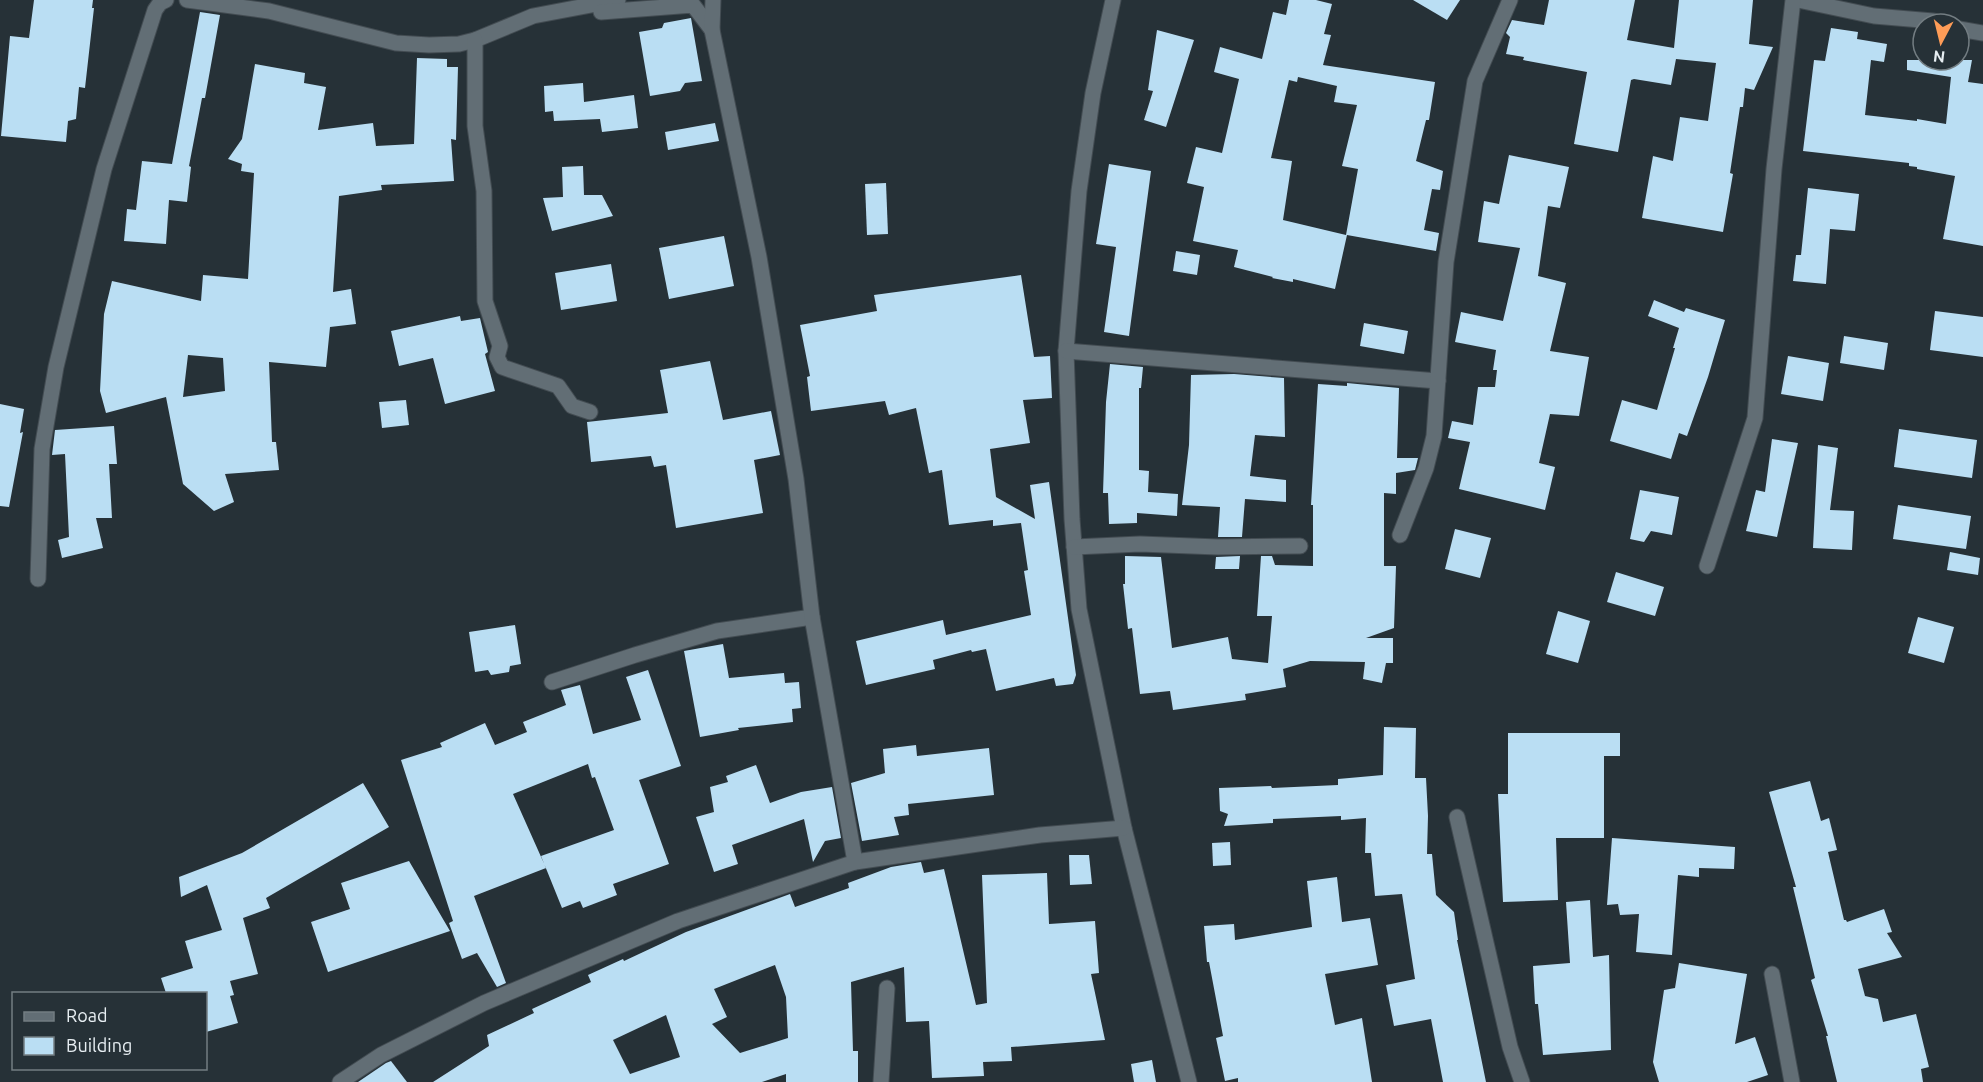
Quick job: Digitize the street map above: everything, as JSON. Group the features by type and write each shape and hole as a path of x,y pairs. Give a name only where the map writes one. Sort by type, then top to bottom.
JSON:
{"street":[{"path":"38,579 42,449 56,367 104,170 154,10 159,3 166,0"},
{"path":"187,0 270,5 396,43 429,45 459,45 533,16 618,0"},
{"path":"713,0 712,30 759,257 796,479 812,617 855,862"},
{"path":"1113,0 1093,93 1079,191 1066,351 1078,609 1124,828 1189,1082"},
{"path":"1400,535 1426,468 1434,436 1446,262 1474,81 1510,0"},
{"path":"1707,566 1755,418 1774,169 1793,0"},
{"path":"1798,0 1874,16 1911,19"},
{"path":"533,16 693,5 712,30"},
{"path":"475,40 475,126 484,191 485,301 500,346 496,357 502,367 558,386 572,406 590,412"},
{"path":"1066,351 1438,381"},
{"path":"1074,548 1140,544 1218,547 1300,546"},
{"path":"552,682 717,631 812,617"},
{"path":"1457,817 1510,1047 1522,1082"},
{"path":"348,1080 381,1055 484,1003 678,921 855,862 1040,835 1124,828"},
{"path":"1772,974 1792,1082"},
{"path":"881,1082 887,988"}],"building":[{"path":"34,0 93,0 85,88 79,87 76,119 68,121 66,142 1,136 10,36 29,38"},
{"path":"1289,0 1316,0 1332,4 1324,34 1331,35 1323,65 1435,82 1429,120 1426,120 1416,161 1443,171 1440,190 1432,189 1424,230 1439,233 1436,251 1347,235 1335,289 1293,279 1293,282 1272,278 1234,267 1238,250 1193,241 1204,187 1187,183 1196,147 1222,153 1239,79 1214,72 1220,47 1262,59 1273,12 1286,15","holes":["1298,77 1337,86 1334,102 1357,105 1342,166 1358,169 1346,235 1283,220 1292,161 1271,158 1289,80 1297,82"]},
{"path":"1413,0 1460,0 1447,20"},
{"path":"1549,0 1635,0 1627,40 1674,48 1679,0 1753,0 1749,44 1773,47 1754,90 1745,88 1743,107 1740,107 1730,173 1733,174 1723,232 1642,218 1653,156 1673,161 1680,117 1708,121 1716,63 1676,59 1671,85 1631,80 1618,152 1574,144 1587,72 1523,60 1524,57 1506,54 1510,37 1506,33 1512,20 1544,25"},
{"path":"200,12 220,15 205,98 202,98 189,166 191,167 187,202 169,200 166,244 124,241 127,209 136,210 142,161 172,164"},
{"path":"691,18 702,81 685,83 680,91 650,96 639,32 662,28 664,23"},
{"path":"1831,28 1858,32 1857,39 1887,44 1884,62 1871,60 1865,115 1946,124 1951,77 1920,72 1970,72 1968,82 1983,84 1983,246 1943,239 1955,176 1917,169 1917,167 1909,166 1909,163 1803,151 1814,60 1825,61"},
{"path":"1157,30 1194,40 1166,127 1144,120 1153,91 1148,90"},
{"path":"417,58 447,59 447,67 458,67 456,140 451,139 454,181 381,185 382,190 339,196 333,292 351,289 356,324 330,327 326,367 269,362 272,442 276,442 279,470 225,474 234,502 214,511 183,484 166,397 106,413 100,391 104,314 112,281 201,301 203,275 248,279 254,173 241,171 242,164 228,159 242,139 255,64 305,73 304,83 326,87 318,130 373,123 376,146 414,144","holes":["188,355 223,358 225,391 183,397"]},
{"path":"1907,60 1911,60 1911,71 1907,70"},
{"path":"583,83 584,102 634,95 638,128 602,132 600,119 554,121 553,111 545,112 544,86"},
{"path":"715,123 719,141 668,150 665,132"},
{"path":"1509,155 1569,167 1560,208 1548,206 1538,276 1566,283 1550,351 1589,357 1579,416 1550,414 1539,463 1555,467 1545,510 1459,489 1470,442 1448,438 1452,421 1473,425 1478,387 1495,387 1497,370 1493,370 1496,350 1455,342 1461,312 1503,321 1520,248 1478,242 1484,201 1499,204"},
{"path":"1109,164 1151,171 1129,336 1104,332 1116,247 1096,244"},
{"path":"583,166 584,195 602,195 613,216 552,231 543,198 563,197 562,167"},
{"path":"886,183 888,234 867,235 865,184"},
{"path":"1808,188 1859,194 1855,231 1830,229 1826,284 1793,281 1796,255 1801,255"},
{"path":"724,236 734,286 669,299 659,248"},
{"path":"1176,251 1200,255 1197,275 1173,271"},
{"path":"611,264 617,301 561,310 555,273"},
{"path":"1021,275 1034,357 1050,356 1052,398 1023,400 1030,443 990,449 996,497 1035,519 1030,485 1049,482 1076,675 1073,684 1056,686 1054,678 996,691 986,649 972,652 971,650 933,660 935,669 866,685 856,641 943,620 946,635 1031,615 1024,571 1028,570 1021,523 993,526 993,520 949,525 942,470 929,473 916,408 889,415 885,401 811,411 807,377 810,376 800,325 877,311 874,295"},
{"path":"1654,300 1684,312 1686,308 1725,320 1687,436 1679,433 1671,459 1610,441 1622,400 1657,410 1679,328 1648,316"},
{"path":"1935,311 1983,317 1983,357 1930,350"},
{"path":"460,316 461,321 480,318 488,352 485,354 495,391 445,404 433,358 399,366 391,331"},
{"path":"1364,323 1408,331 1404,354 1360,346"},
{"path":"1844,336 1888,343 1884,370 1840,363"},
{"path":"1788,356 1829,363 1823,401 1781,394"},
{"path":"710,361 723,420 771,411 780,455 754,460 763,513 676,528 666,465 654,467 651,456 591,462 587,422 668,413 660,370"},
{"path":"1110,364 1143,367 1141,388 1139,388 1139,470 1149,471 1148,492 1178,494 1177,516 1137,513 1137,523 1109,524 1108,493 1103,493 1106,402"},
{"path":"1234,374 1284,378 1285,437 1255,435 1250,476 1286,480 1286,502 1245,499 1242,537 1218,537 1220,507 1182,505 1189,445 1191,375"},
{"path":"1347,383 1399,388 1397,458 1418,458 1415,470 1396,473 1396,494 1384,493 1384,566 1396,566 1394,628 1366,638 1393,638 1393,663 1386,663 1382,683 1363,679 1365,662 1310,661 1283,669 1286,687 1245,694 1246,700 1173,710 1170,691 1140,694 1132,628 1128,629 1123,584 1125,584 1125,556 1161,557 1172,648 1228,637 1232,659 1268,663 1272,616 1257,616 1261,556 1272,556 1275,565 1313,566 1313,505 1311,505 1318,384 1347,386"},
{"path":"406,400 409,425 382,428 379,402"},
{"path":"0,404 24,409 20,433 23,432 9,507 0,506"},
{"path":"114,426 117,464 109,464 112,518 96,518 103,548 62,558 58,540 69,537 65,454 52,455 55,430"},
{"path":"1899,429 1977,440 1972,478 1894,467"},
{"path":"1772,439 1798,443 1777,537 1746,531 1756,490 1765,492"},
{"path":"1818,445 1838,448 1830,510 1854,511 1852,550 1813,548"},
{"path":"1640,490 1679,497 1672,535 1651,531 1644,542 1630,539"},
{"path":"1898,505 1971,516 1966,549 1893,539"},
{"path":"1455,529 1491,538 1480,578 1445,569"},
{"path":"1950,552 1980,558 1978,575 1947,570"},
{"path":"1240,556 1239,569 1215,569 1216,557"},
{"path":"1616,572 1664,587 1655,616 1607,602"},
{"path":"1558,611 1590,621 1578,663 1546,654"},
{"path":"1918,617 1954,627 1944,663 1908,653"},
{"path":"515,625 521,664 510,666 509,672 491,675 488,670 475,672 469,632"},
{"path":"723,644 729,678 784,673 785,683 799,682 801,708 792,709 793,722 738,728 739,730 700,737 684,651"},
{"path":"648,670 681,766 639,780 669,864 613,884 617,895 583,908 580,901 562,908 546,868 474,896 506,983 497,987 477,953 462,959 449,923 453,921 401,760 442,747 440,743 485,723 495,745 527,732 523,722 566,705 561,690 580,685 593,734 641,720 626,677","holes":["588,764 614,830 541,856 544,864 513,794"]},
{"path":"1384,727 1416,728 1415,778 1426,778 1427,854 1432,854 1436,895 1454,912 1457,940 1486,1082 1443,1082 1431,1019 1394,1026 1386,985 1415,979 1402,894 1375,896 1371,853 1365,853 1366,818 1341,820 1341,816 1273,819 1273,823 1224,826 1228,814 1220,811 1219,788 1338,785 1338,779 1383,775"},
{"path":"1508,733 1620,733 1620,756 1604,756 1604,838 1556,838 1558,900 1503,902 1498,794 1508,794"},
{"path":"916,745 917,756 989,748 994,795 908,804 909,815 894,817 899,835 862,841 851,783 885,773 883,749"},
{"path":"756,765 770,803 801,792 832,787 841,838 825,841 813,862 804,819 732,845 738,864 714,872 696,817 714,812 710,787 728,782 726,776"},
{"path":"1810,781 1821,821 1829,818 1837,850 1828,852 1844,920 1847,922 1884,909 1892,932 1887,933 1902,957 1858,969 1865,996 1878,999 1883,1022 1916,1014 1929,1067 1921,1069 1923,1082 1837,1082 1826,1036 1828,1036 1811,980 1815,978 1793,887 1796,887 1769,792"},
{"path":"363,783 389,827 266,898 270,908 243,918 258,974 230,981 234,995 230,996 238,1023 207,1032 207,992 166,992 161,978 193,968 185,941 222,930 207,885 181,897 179,877 242,853"},
{"path":"1612,838 1735,847 1734,869 1699,868 1699,877 1678,875 1672,955 1636,952 1639,914 1620,915 1618,904 1607,905"},
{"path":"1230,842 1231,865 1213,866 1212,843"},
{"path":"1069,855 1089,855 1092,884 1070,885"},
{"path":"409,861 450,931 328,972 311,922 350,909 341,883"},
{"path":"921,862 924,873 944,869 976,1005 987,1003 982,875 1047,873 1049,924 1095,921 1099,973 1091,974 1105,1040 1011,1047 1012,1061 983,1062 984,1076 932,1078 929,1021 906,1022 904,967 851,982 853,1051 858,1051 858,1082 786,1082 786,1074 762,1082 433,1082 489,1046 487,1035 534,1013 532,1009 591,982 588,975 686,932 790,894 795,907 849,888 848,883 891,867","holes":["775,965 786,997 788,1038 740,1053 712,1024 727,1017 714,989","666,1015 680,1057 630,1074 613,1040"]},
{"path":"1337,877 1342,922 1370,918 1378,965 1325,974 1335,1025 1362,1018 1372,1082 1238,1082 1238,1078 1225,1081 1216,1038 1223,1036 1209,962 1207,962 1204,926 1234,924 1235,940 1312,927 1307,881"},
{"path":"1590,900 1593,957 1609,955 1611,1050 1543,1055 1538,1004 1535,1004 1533,966 1570,963 1566,902"},
{"path":"1679,963 1747,974 1735,1044 1755,1037 1768,1075 1747,1082 1659,1082 1653,1062 1664,990 1675,988"},
{"path":"1152,1060 1156,1082 1134,1082 1131,1064"},
{"path":"391,1061 407,1082 358,1082 386,1063"}]}
